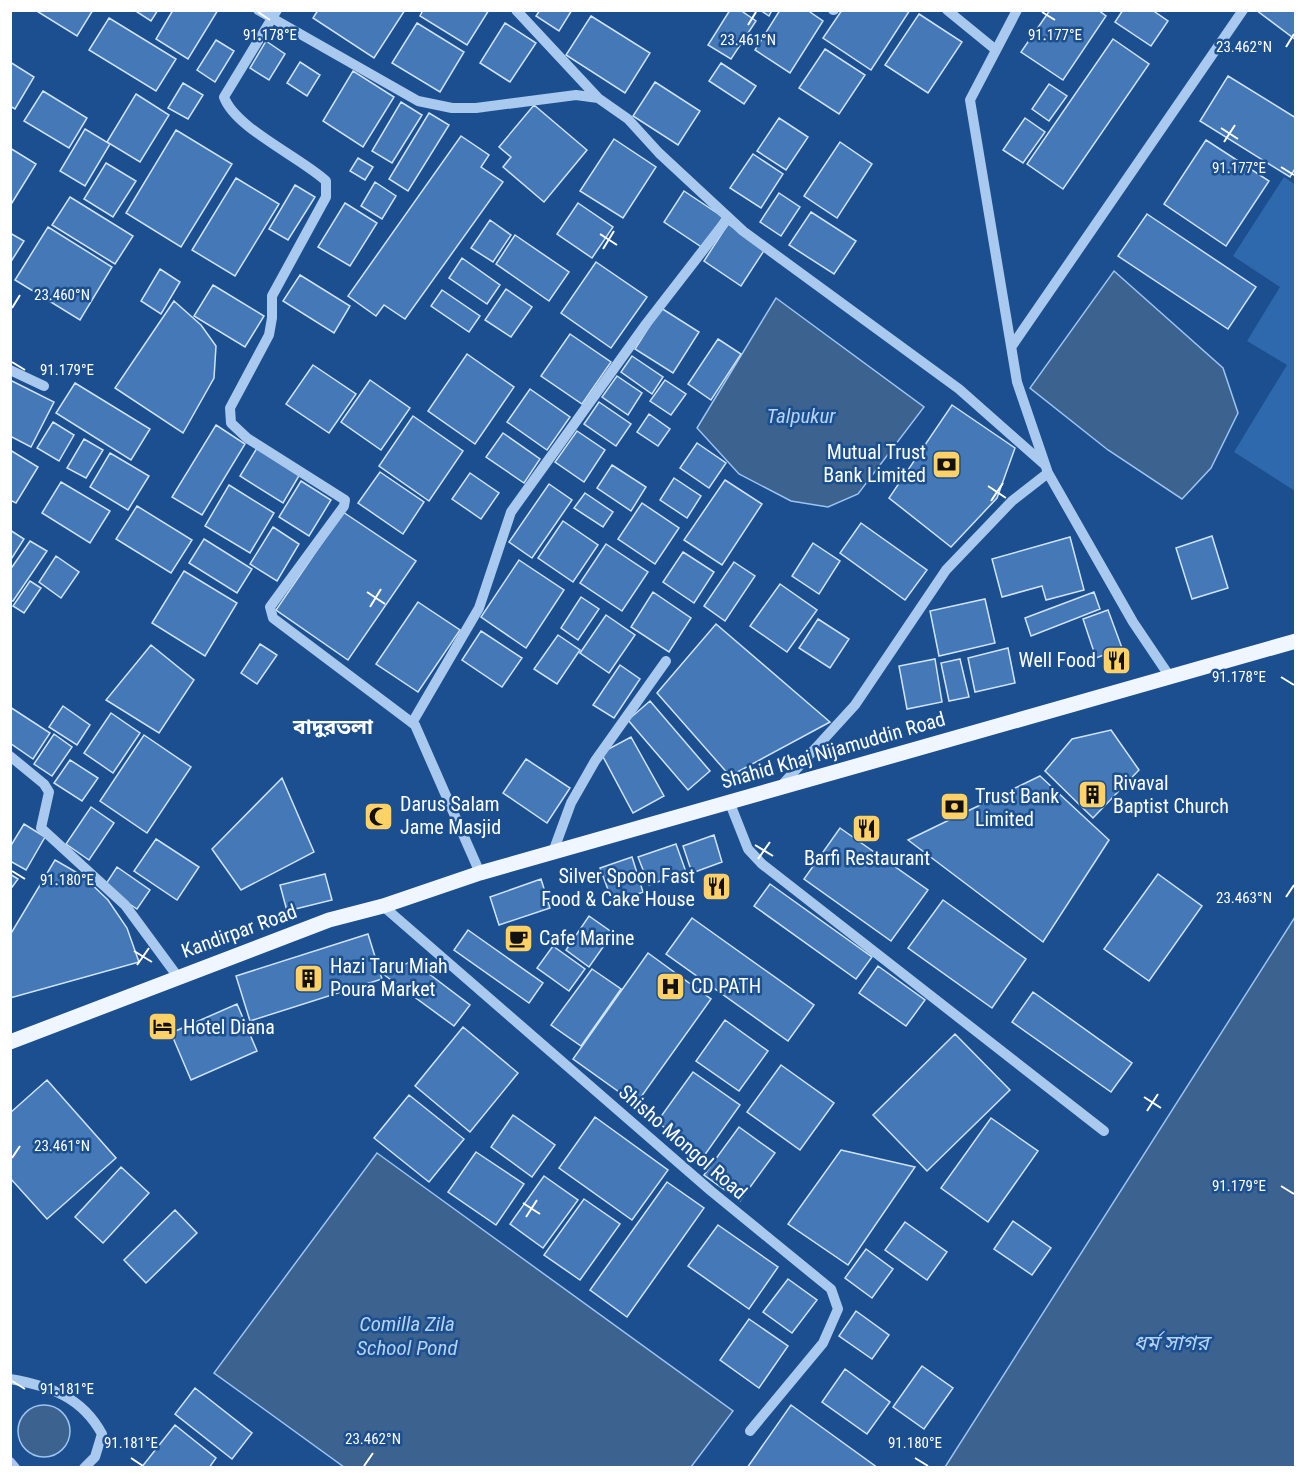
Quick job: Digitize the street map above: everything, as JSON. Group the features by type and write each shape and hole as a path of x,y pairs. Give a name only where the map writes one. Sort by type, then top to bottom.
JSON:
{"main road":[{"name":"Shahid Khaj Nijamuddin Road","path":"383,906 480,873 1296,641"},
{"name":"Kandirpar Road","path":"10,1042 329,920 383,906"}],"street":[{"path":"258,10 274,15 418,101 452,108 476,108 576,95 598,98"},
{"path":"516,10 598,98 628,119 659,153 728,218 958,389 1047,469"},
{"path":"947,10 996,50"},
{"path":"1017,10 970,100 1017,382 1047,469 1133,622 1170,676"},
{"path":"1012,346 1243,10"},
{"path":"274,15 224,97 227,107 241,121 326,181 326,197 272,296 269,335 230,408 231,423 247,438 345,500 344,506 270,607 273,618 412,723 480,873"},
{"path":"412,723 479,608 512,512 646,324 728,218"},
{"path":"10,370 44,386"},
{"path":"780,786 855,705 946,570 1012,501 1047,469"},
{"path":"553,852 571,803 595,761 666,661"},
{"path":"10,756 44,784 49,792 40,828 126,905 178,976"},
{"path":"729,801 748,849 762,864 1104,1131"},
{"name":"Shisho Mongol Road","path":"383,906 711,1191 831,1289 838,1309 823,1343 750,1431"},
{"path":"10,1379 43,1384 71,1397 93,1417 102,1434 95,1457 84,1467"},
{"path":"10,1462 15,1467"}],"shaded area":[{"path":"1284,177 1296,185 1295,491 1234,452 1287,365 1247,341 1280,287 1233,256"}],"water":[{"path":"1114,271 1223,368 1238,413 1211,468 1182,499 1108,450 1030,388"},
{"name":"Talpukur","path":"776,298 924,407 858,494 828,507 791,501 739,474 697,428"},
{"name":"ধর্ম সাগর","path":"1295,917 1295,1467 945,1467"},
{"name":"Comilla Zila School Pond","path":"377,1153 733,1411 691,1467 344,1467 214,1373"},
{"path":"44,1405 58,1409 66,1417 70,1431 66,1445 58,1453 44,1457 30,1453 22,1445 18,1431 22,1417 30,1409"}],"building":[{"path":"35,10 93,10 77,36"},
{"path":"134,10 158,10 151,21"},
{"path":"173,10 218,10 188,59 156,39"},
{"path":"318,10 405,10 374,58 313,18"},
{"path":"423,10 489,10 467,45 420,16"},
{"path":"540,10 572,10 559,31 536,16"},
{"path":"730,10 740,10 756,21 731,59 708,45"},
{"path":"760,10 772,10 769,16"},
{"path":"780,10 807,10 823,21 790,73 755,50"},
{"path":"842,10 910,10 871,70 823,38"},
{"path":"1050,10 1098,10 1106,16 1063,80 1021,52"},
{"path":"1123,10 1152,10 1168,21 1151,46 1115,22"},
{"path":"1256,10 1296,10 1296,40"},
{"path":"919,14 962,42 928,93 885,65"},
{"path":"591,16 650,53 625,93 566,55"},
{"path":"109,18 176,59 156,91 89,50"},
{"path":"417,23 464,52 440,92 392,63"},
{"path":"505,23 536,43 510,82 480,63"},
{"path":"1113,39 1149,64 1063,189 1027,164"},
{"path":"216,40 234,51 215,82 197,70"},
{"path":"266,41 285,54 269,80 250,68"},
{"path":"825,49 865,75 839,114 799,88"},
{"path":"10,62 34,77 15,109 10,106"},
{"path":"300,62 320,75 307,96 287,83"},
{"path":"721,63 756,86 744,104 709,81"},
{"path":"353,71 394,97 363,147 323,121"},
{"path":"1228,76 1296,118 1296,167 1290,177 1200,121"},
{"path":"655,82 700,111 678,145 633,116"},
{"path":"183,83 203,95 188,119 168,108"},
{"path":"1049,84 1067,96 1049,121 1032,109"},
{"path":"43,91 87,118 69,148 24,121"},
{"path":"136,94 169,115 140,162 107,142"},
{"path":"401,102 422,115 392,163 372,151"},
{"path":"534,105 587,150 544,202 503,167 511,157 499,147"},
{"path":"429,113 449,125 408,191 389,179"},
{"path":"779,118 808,137 786,170 757,151"},
{"path":"1025,118 1045,132 1023,163 1003,150"},
{"path":"85,129 110,144 85,186 60,171"},
{"path":"176,130 232,164 181,247 126,213"},
{"path":"461,136 489,155 481,167 503,182 405,319 384,305 376,316 348,296"},
{"path":"614,139 656,167 623,218 580,191"},
{"path":"1206,140 1269,181 1226,246 1164,204"},
{"path":"840,142 872,164 837,218 804,196"},
{"path":"10,148 36,164 10,206"},
{"path":"753,154 783,174 761,208 730,188"},
{"path":"358,158 373,167 365,180 350,171"},
{"path":"106,163 136,181 113,217 84,199"},
{"path":"236,178 279,204 235,276 192,250"},
{"path":"375,182 396,196 382,219 361,206"},
{"path":"295,185 315,197 288,240 269,229"},
{"path":"684,191 723,217 703,248 664,222"},
{"path":"779,193 800,207 781,236 760,222"},
{"path":"70,197 133,236 115,264 52,225"},
{"path":"345,203 377,223 350,266 318,247"},
{"path":"578,203 613,227 592,258 557,234"},
{"path":"811,212 856,241 834,274 789,245"},
{"path":"1147,214 1256,287 1228,329 1118,256"},
{"path":"490,220 511,235 493,262 471,248"},
{"path":"728,224 765,249 741,286 704,261"},
{"path":"48,227 112,267 80,320 15,280"},
{"path":"10,233 24,241 12,260 10,259"},
{"path":"515,235 569,272 549,301 496,264"},
{"path":"462,258 500,285 487,304 449,278"},
{"path":"596,262 647,297 611,348 561,313"},
{"path":"160,269 180,282 161,314 141,301"},
{"path":"300,275 350,306 334,333 283,301"},
{"path":"213,285 264,316 245,347 194,316"},
{"path":"506,289 532,307 511,337 485,320"},
{"path":"442,290 480,316 469,332 431,306"},
{"path":"174,301 201,325 216,346 214,378 183,433 115,388"},
{"path":"661,308 699,332 673,373 635,349"},
{"path":"570,334 611,362 582,404 541,376"},
{"path":"718,339 741,354 711,400 688,384"},
{"path":"467,354 514,387 475,444 428,411"},
{"path":"632,356 663,377 652,394 621,372"},
{"path":"313,365 356,394 329,433 286,404"},
{"path":"617,376 642,393 628,415 602,397"},
{"path":"10,380 54,402 31,447 10,436"},
{"path":"370,380 410,408 381,450 341,422"},
{"path":"665,380 686,394 671,415 650,401"},
{"path":"75,383 150,429 131,460 56,413"},
{"path":"530,389 570,417 547,450 507,422"},
{"path":"599,402 631,424 616,446 584,424"},
{"path":"952,405 1015,448 997,498 951,547 889,498"},
{"path":"649,414 670,429 658,446 637,432"},
{"path":"413,416 463,451 429,501 379,466"},
{"path":"53,422 74,435 59,461 37,448"},
{"path":"216,425 245,444 202,515 172,497"},
{"path":"577,431 605,450 584,482 555,462"},
{"path":"503,433 540,459 524,483 486,457"},
{"path":"84,439 103,450 86,478 67,468"},
{"path":"697,443 726,463 709,488 680,468"},
{"path":"257,448 300,474 283,503 240,476"},
{"path":"10,450 38,467 16,503 10,500"},
{"path":"110,453 149,476 128,510 90,487"},
{"path":"612,465 646,487 631,511 597,488"},
{"path":"380,472 424,502 403,534 358,503"},
{"path":"470,473 499,493 481,519 452,499"},
{"path":"674,478 701,496 687,518 660,500"},
{"path":"725,480 762,504 722,565 684,540"},
{"path":"301,481 331,500 309,536 279,517"},
{"path":"61,482 110,511 90,543 42,513"},
{"path":"549,484 572,500 532,558 509,542"},
{"path":"229,485 274,513 250,553 205,526"},
{"path":"585,493 613,512 603,527 574,508"},
{"path":"642,503 679,528 655,564 618,539"},
{"path":"137,506 192,540 171,573 116,539"},
{"path":"343,512 416,561 348,660 276,610"},
{"path":"563,521 598,545 573,582 538,558"},
{"path":"861,523 927,570 905,600 840,553"},
{"path":"273,527 299,544 277,581 250,564"},
{"path":"10,530 24,539 10,561"},
{"path":"1212,536 1228,588 1192,599 1176,548"},
{"path":"1070,537 1084,590 1046,600 1042,586 1002,597 992,559"},
{"path":"204,539 252,569 237,593 189,563"},
{"path":"30,541 47,551 13,601 10,600 10,570"},
{"path":"813,543 840,561 819,594 792,576"},
{"path":"606,544 648,572 622,611 580,583"},
{"path":"683,552 714,572 694,603 663,582"},
{"path":"56,556 79,572 61,598 39,582"},
{"path":"519,560 564,590 526,648 481,617"},
{"path":"734,562 755,576 725,621 704,606"},
{"path":"184,571 237,603 205,656 152,623"},
{"path":"30,581 41,588 24,613 13,606"},
{"path":"780,584 817,610 787,652 750,626"},
{"path":"653,592 691,618 669,652 631,627"},
{"path":"1094,592 1100,609 1031,636 1025,618"},
{"path":"581,597 599,609 578,640 561,628"},
{"path":"985,599 995,643 939,656 930,611"},
{"path":"418,602 460,630 418,692 376,664"},
{"path":"1108,610 1122,648 1096,658 1083,619"},
{"path":"606,615 635,635 609,673 580,653"},
{"path":"818,619 849,639 830,668 799,648"},
{"path":"716,624 830,722 730,776 657,693"},
{"path":"481,631 522,658 502,687 462,660"},
{"path":"558,635 580,650 557,684 534,669"},
{"path":"260,644 277,655 257,684 241,673"},
{"path":"151,645 194,680 159,733 106,700"},
{"path":"1008,648 1015,683 975,692 968,658"},
{"path":"935,659 942,702 907,709 899,666"},
{"path":"960,659 969,697 949,701 941,663"},
{"path":"620,665 640,679 614,718 593,705"},
{"path":"650,701 710,771 688,790 628,720"},
{"path":"63,706 90,725 77,745 49,727"},
{"path":"10,707 50,733 33,759 10,743"},
{"path":"111,713 140,733 113,773 84,753"},
{"name":"Rivaval Baptist Church","path":"1111,730 1139,770 1093,818 1045,771 1072,739"},
{"path":"54,734 72,747 52,776 34,764"},
{"path":"144,735 191,767 147,833 100,801"},
{"path":"631,737 664,796 633,813 601,753"},
{"path":"526,759 570,788 547,823 503,793"},
{"path":"70,760 98,778 82,801 54,783"},
{"path":"1040,776 1109,840 1043,942 908,840"},
{"path":"282,778 314,852 241,890 212,849"},
{"path":"91,807 114,823 89,860 66,844"},
{"path":"24,824 45,837 26,870 10,861 10,847"},
{"path":"840,828 928,890 891,941 804,879"},
{"path":"714,835 722,862 692,873 683,846"},
{"path":"156,839 199,867 177,900 134,871"},
{"path":"676,844 686,872 649,885 638,857"},
{"path":"632,857 643,892 613,903 600,868"},
{"path":"55,860 83,876 108,900 127,928 139,962 10,998 10,935"},
{"path":"117,867 150,890 137,909 104,887"},
{"path":"10,874 18,879 10,890"},
{"path":"325,874 332,900 287,911 280,885"},
{"path":"1158,874 1202,906 1149,981 1104,949"},
{"path":"541,879 550,908 499,925 490,897"},
{"path":"770,884 872,957 856,979 754,906"},
{"path":"943,900 1026,959 992,1008 908,948"},
{"path":"589,916 613,933 589,967 566,950"},
{"path":"692,918 814,1005 788,1041 666,954"},
{"path":"468,930 543,983 529,1003 454,950"},
{"name":"Hazi Taru Miah Poura Market","path":"368,934 382,979 250,1021 236,976"},
{"path":"553,946 585,969 569,991 537,968"},
{"path":"648,953 711,999 636,1104 573,1059"},
{"path":"412,961 470,1005 454,1026 383,974"},
{"path":"878,966 925,1000 906,1026 859,993"},
{"path":"592,969 621,989 581,1046 551,1025"},
{"path":"1033,992 1132,1063 1111,1092 1012,1022"},
{"path":"237,1004 257,1051 191,1080 171,1033"},
{"path":"725,1020 768,1051 739,1091 696,1061"},
{"path":"463,1027 518,1073 470,1132 415,1086"},
{"path":"955,1034 1010,1090 927,1171 873,1115"},
{"path":"781,1065 834,1103 800,1150 747,1112"},
{"path":"693,1072 740,1105 704,1156 657,1122"},
{"path":"47,1080 116,1158 47,1219 10,1178 10,1113"},
{"path":"409,1095 464,1139 429,1182 374,1138"},
{"path":"513,1115 555,1145 532,1177 491,1147"},
{"path":"595,1117 668,1170 632,1220 559,1168"},
{"path":"991,1118 1038,1151 988,1222 941,1188"},
{"path":"739,1127 775,1153 740,1201 704,1175"},
{"path":"841,1150 915,1167 848,1265 788,1224"},
{"path":"476,1152 524,1184 496,1225 448,1192"},
{"path":"121,1167 149,1193 103,1243 75,1217"},
{"path":"544,1176 578,1200 543,1248 510,1224"},
{"path":"667,1182 704,1208 627,1317 590,1290"},
{"path":"584,1199 620,1224 580,1280 544,1255"},
{"path":"175,1210 197,1233 146,1283 124,1260"},
{"path":"1013,1221 1051,1248 1032,1275 994,1249"},
{"path":"905,1222 947,1252 927,1280 885,1250"},
{"path":"718,1225 778,1267 749,1309 688,1266"},
{"path":"866,1249 893,1269 872,1298 845,1278"},
{"path":"788,1279 817,1300 792,1333 763,1312"},
{"path":"856,1311 889,1335 872,1359 839,1336"},
{"path":"749,1319 788,1346 759,1388 720,1360"},
{"path":"922,1366 953,1388 924,1429 893,1407"},
{"path":"845,1369 890,1402 867,1434 822,1402"},
{"path":"195,1388 252,1433 232,1459 175,1414"},
{"path":"791,1405 878,1468 747,1468"},
{"path":"175,1425 216,1458 209,1468 141,1468"}],"place":[{"name":"Mutual Trust Bank Limited","path":"947,464"},
{"name":"Well Food","path":"1117,660"},
{"name":"Rivaval Baptist Church","path":"1092,794"},
{"name":"Trust Bank Limited","path":"954,807"},
{"name":"Darus Salam Jame Masjid","path":"379,816"},
{"name":"Barfi Restaurant","path":"867,828"},
{"name":"Silver Spoon Fast Food & Cake House","path":"716,887"},
{"name":"Cafe Marine","path":"518,938"},
{"name":"Hazi Taru Miah Poura Market","path":"309,978"},
{"name":"CD PATH","path":"670,986"},
{"name":"Hotel Diana","path":"162,1027"}],"district":[{"name":"বাদুরতলা","path":"333,727"}]}
